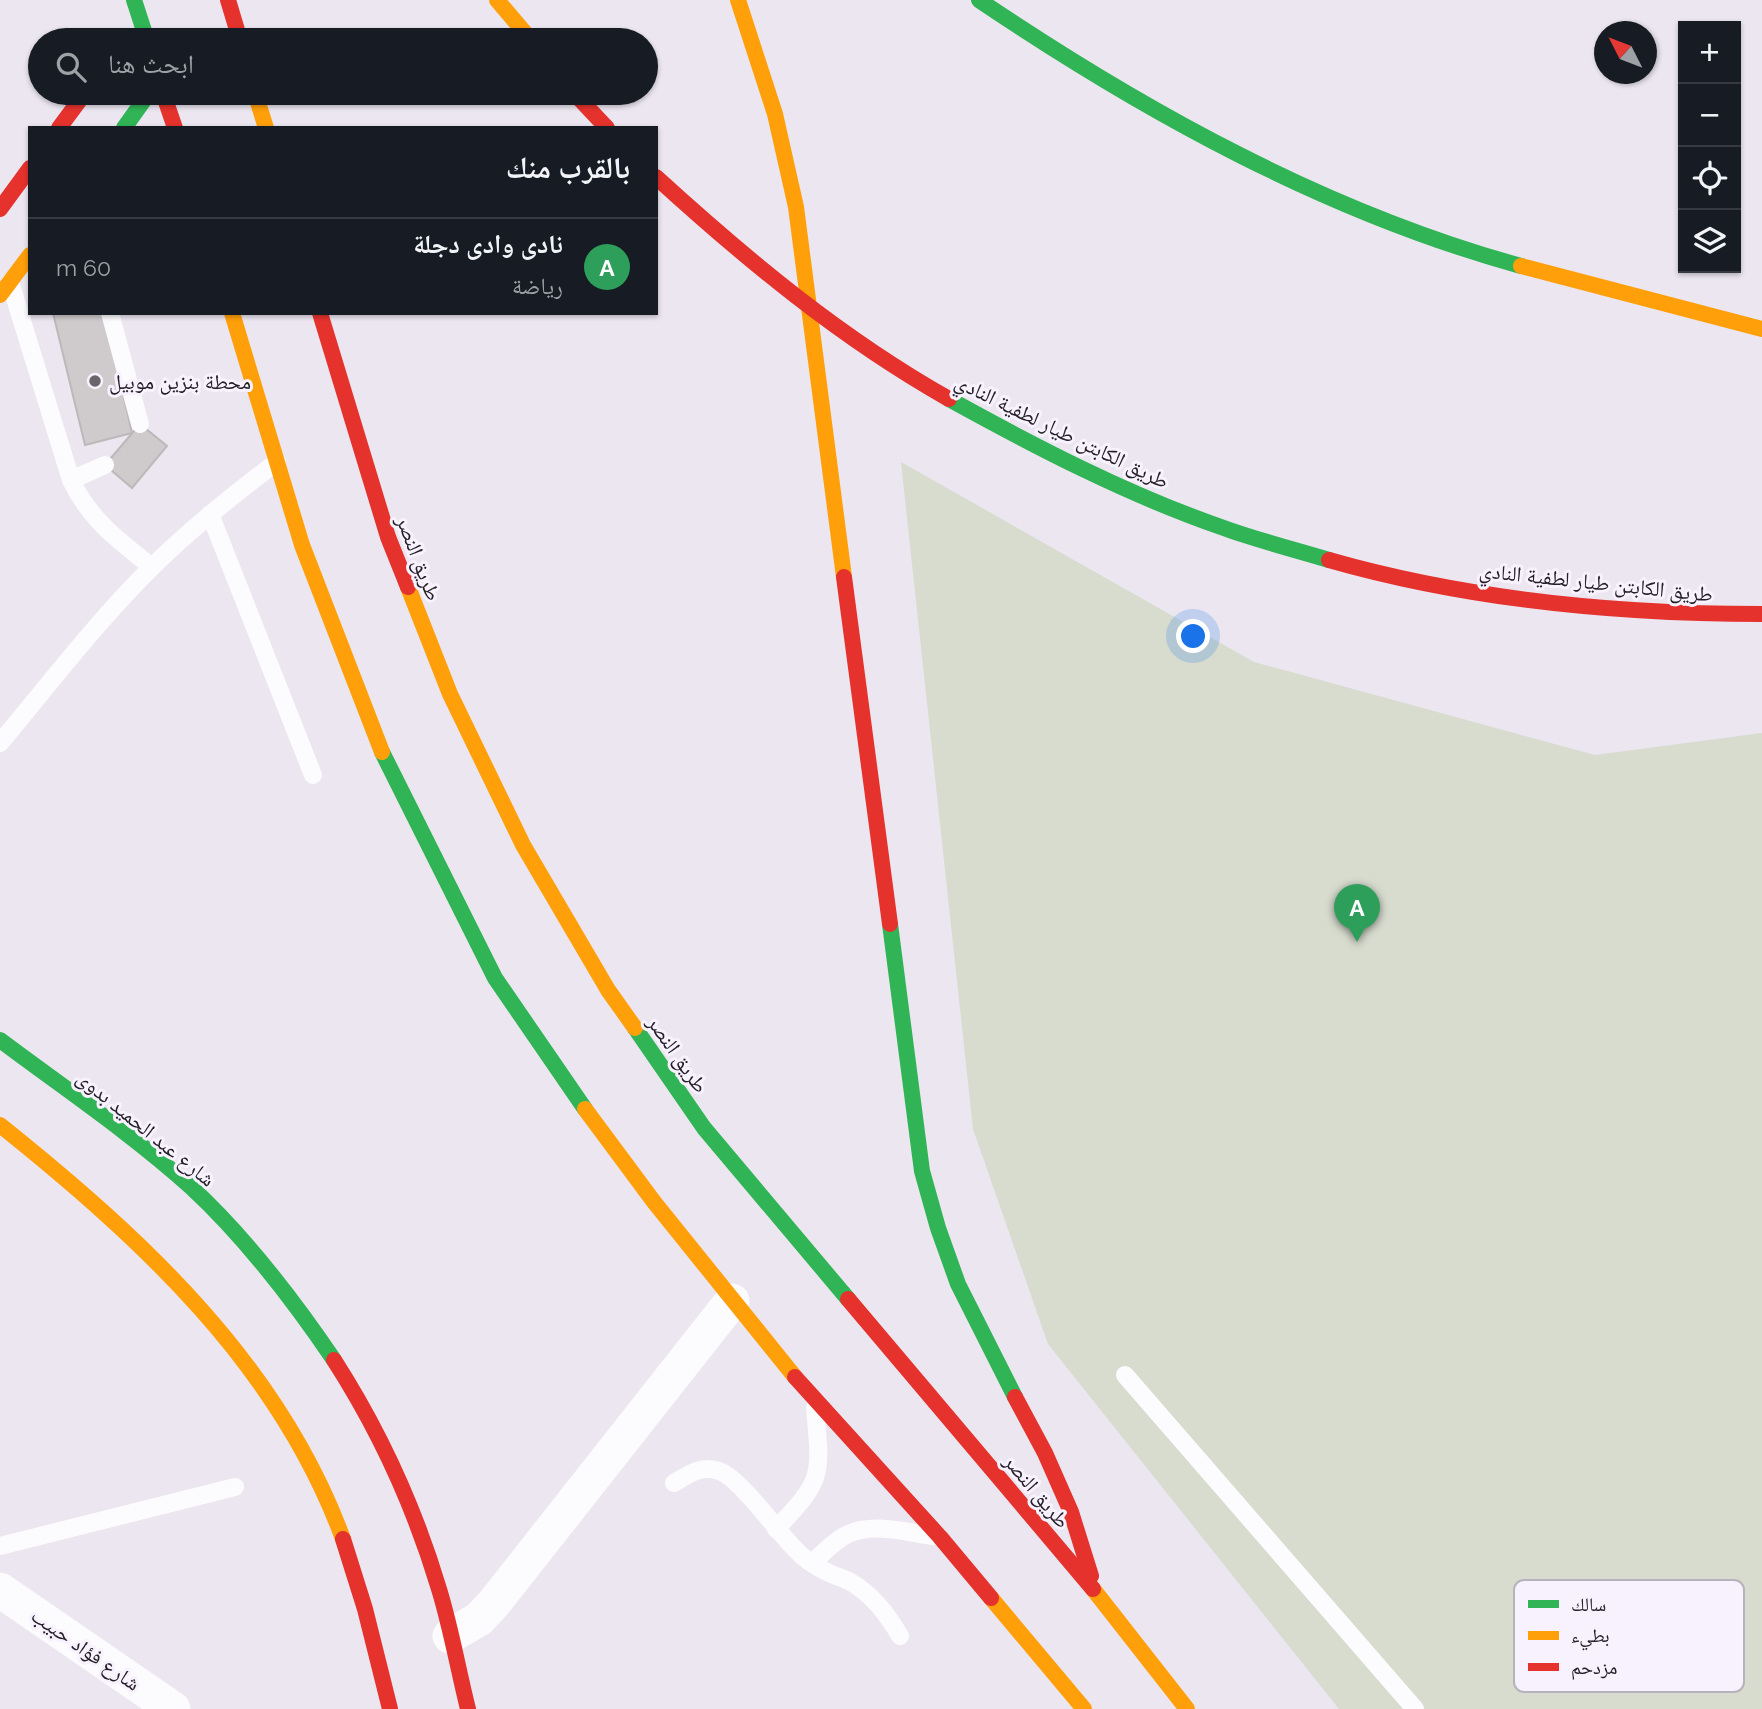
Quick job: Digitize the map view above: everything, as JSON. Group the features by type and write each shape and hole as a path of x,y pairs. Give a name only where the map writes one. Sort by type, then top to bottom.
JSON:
{"main road":[{"path":"134,0 139,28"},
{"path":"228,0 236,28"},
{"path":"497,0 521,28"},
{"path":"738,0 775,114 796,207 922,1171 958,1284 1045,1453 1071,1512 1097,1594"},
{"path":"979,0 1025,32 1146,107 1321,193 1467,250 1691,314 1762,329"},
{"path":"61,126 76,105"},
{"path":"125,126 140,105"},
{"path":"167,105 174,126"},
{"path":"259,105 265,126"},
{"path":"585,105 605,126"},
{"path":"0,209 28,171"},
{"name":"طريق الكابتن طيار لطفية النادي","path":"658,179 781,286 832,324 928,387 1105,480 1215,526 1339,564 1457,589 1557,603 1700,615 1762,614"},
{"path":"5,289 28,258"},
{"path":"233,315 302,545 321,598 384,757 495,978 572,1092 732,1301 814,1400 940,1537 1084,1709"},
{"name":"طريق النصر","path":"321,315 388,537 450,694 523,845 608,990 704,1128 1097,1594 1187,1709"},
{"name":"شارع عبد الحميد بدوى","path":"0,1041 141,1145 192,1189 240,1237 284,1289 331,1356 391,1462 430,1563 468,1709"},
{"path":"0,1125 98,1204 155,1257 208,1315 259,1379 300,1446 331,1510 374,1638 390,1709"}],"street":[{"path":"450,1636 479,1619 494,1603 732,1301"},
{"name":"شارع فؤاد حبيب","path":"0,1590 173,1709"}],"lane":[{"path":"5,289 80,499 111,535 152,567"},
{"path":"111,315 140,424"},
{"path":"0,743 95,628 152,567 210,514 277,462"},
{"path":"71,480 105,465"},
{"path":"210,514 313,775"},
{"path":"1125,1375 1415,1709"},
{"path":"776,1529 803,1501 817,1477 819,1451 814,1400"},
{"path":"674,1483 691,1472 707,1468 722,1472 737,1484 796,1551 869,1595 887,1614 900,1636"},
{"path":"0,1546 235,1488"},
{"path":"812,1563 836,1541 858,1531 882,1529 940,1537"}],"shaded area":[{"path":"901,462 1254,662 1595,755 1762,733 1762,1709 1339,1709 1048,1344 973,1129"}],"building":[{"path":"53,315 105,315 132,433 85,445"},
{"path":"140,424 167,446 132,488 105,465"}],"traffic: fast":[{"path":"134,0 143,28"},
{"path":"979,0 1106,81 1239,155 1377,217 1449,244 1521,266"},
{"path":"125,126 140,105"},
{"path":"949,399 1048,452 1151,500 1234,532 1329,560"},
{"path":"382,752 495,978 585,1109"},
{"path":"890,924 922,1171 958,1284 1015,1397"},
{"path":"635,1028 704,1128 848,1299"},
{"path":"0,1040 121,1129 191,1187 231,1227 267,1269 334,1360"}],"traffic: slow":[{"path":"497,0 521,28"},
{"path":"738,0 775,114 796,207 844,577"},
{"path":"259,105 265,126"},
{"path":"0,295 28,258"},
{"path":"1521,266 1762,329"},
{"path":"233,315 302,545 382,752"},
{"path":"408,587 450,694 523,845 608,990 635,1028"},
{"path":"585,1109 654,1202 795,1377"},
{"path":"0,1125 53,1168 154,1260 244,1361 282,1416 316,1476 343,1539"},
{"path":"1093,1589 1187,1709"},
{"path":"991,1598 1084,1709"}],"traffic: jam":[{"path":"228,0 236,28"},
{"path":"60,126 76,105"},
{"path":"167,105 174,126"},
{"path":"585,105 605,126"},
{"path":"0,209 28,171"},
{"path":"658,179 796,296 870,350 949,399"},
{"path":"321,315 388,537 408,587"},
{"path":"1329,560 1435,585 1543,602 1652,611 1762,614"},
{"path":"844,577 890,924"},
{"path":"848,1299 1093,1589"},
{"path":"334,1360 381,1442 419,1529 443,1604 468,1709"},
{"path":"795,1377 940,1537 991,1598"},
{"path":"1015,1397 1045,1453 1071,1512 1091,1576"},
{"path":"343,1539 365,1609 390,1709"}],"place":[{"name":"محطة بنزين موبيل","path":"95,381"},
{"name":"نادى وادى دجلة","path":"1357,942"}]}
